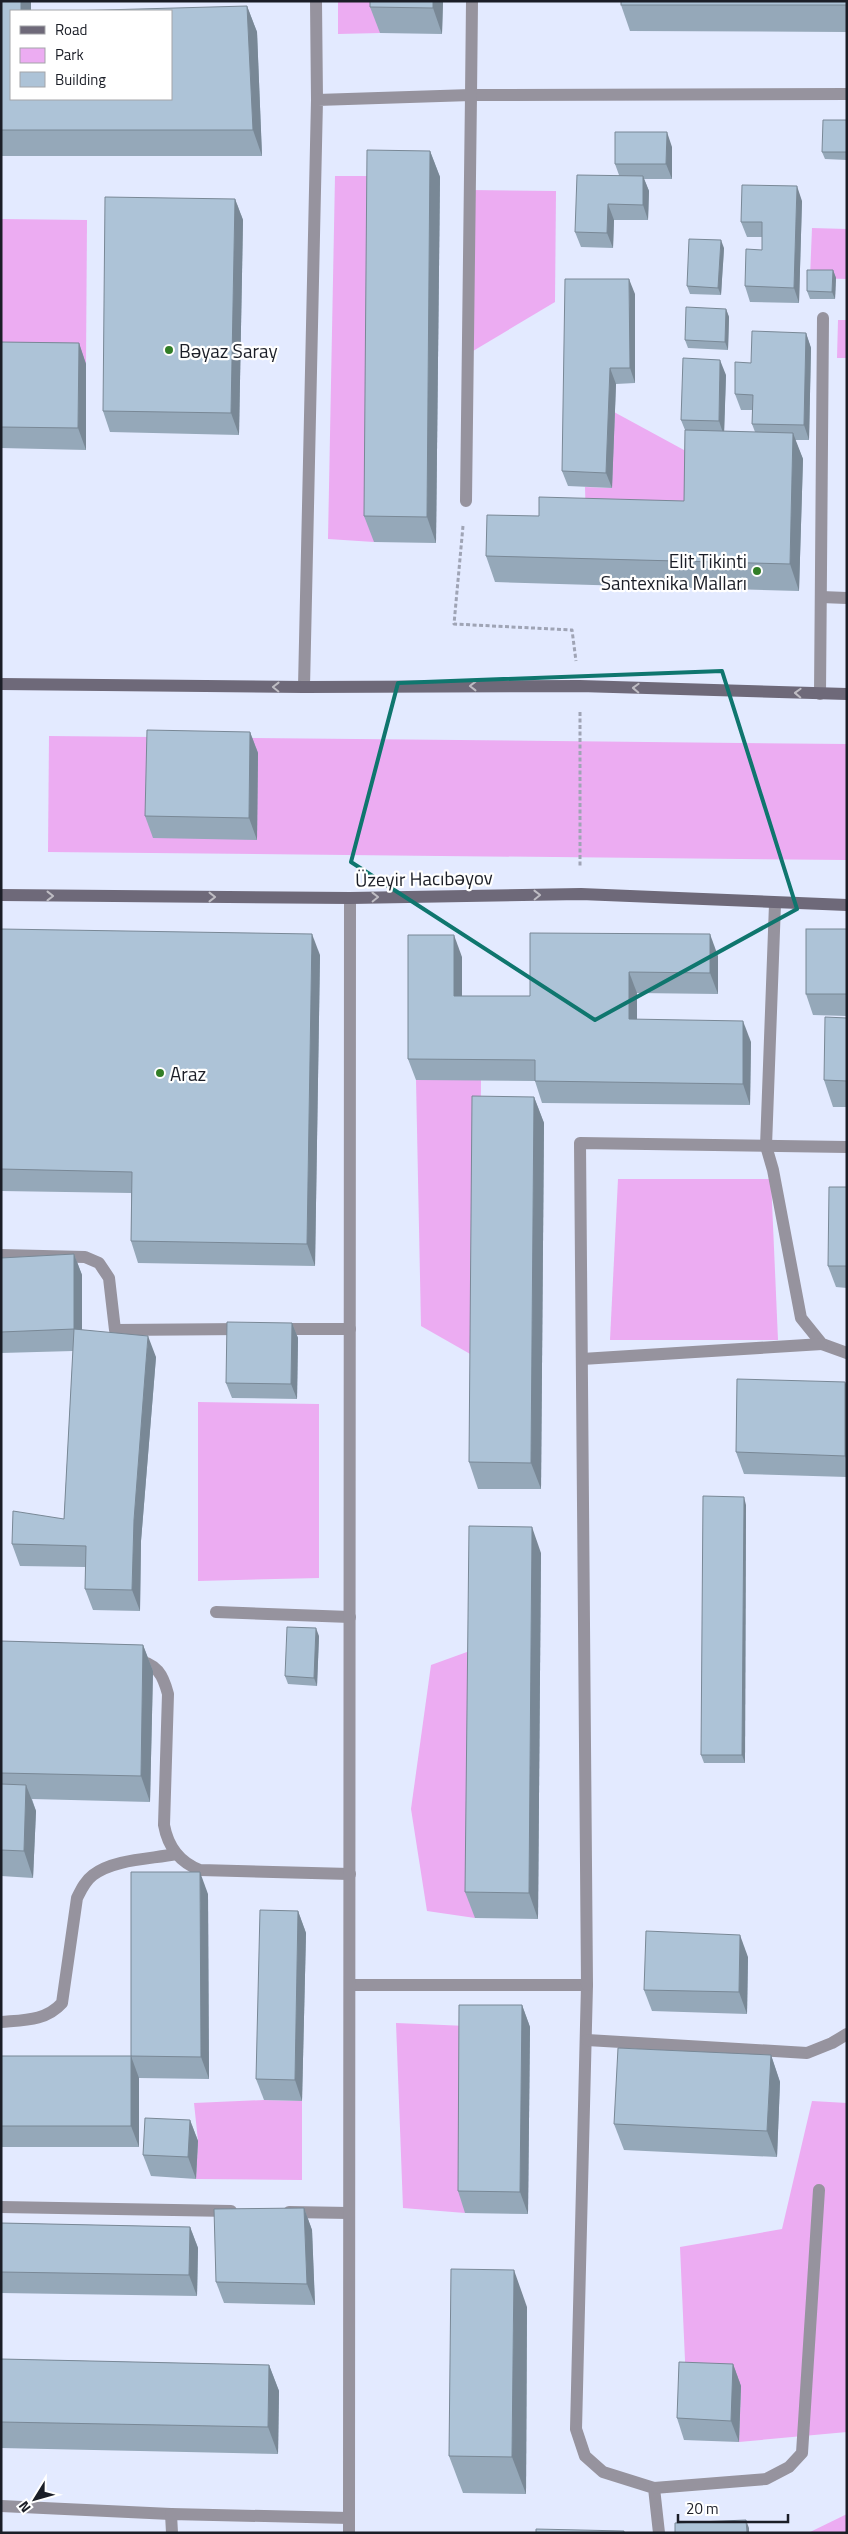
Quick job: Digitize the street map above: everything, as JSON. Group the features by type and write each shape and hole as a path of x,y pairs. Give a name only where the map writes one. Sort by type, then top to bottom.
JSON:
{"main road":[{"path":"1,684 304,687 580,686 847,694"},
{"name":"Üzeyir Hacıbəyov","path":"1,895 350,898 581,894 775,904 847,905"}],"street":[{"path":"304,687 317,100 316,1"},
{"path":"466,501 472,1"},
{"path":"317,100 471,95 847,94"},
{"path":"820,694 823,318"},
{"path":"821,597 847,598"},
{"path":"349,2533 350,898"},
{"path":"775,904 766,1146 773,1170 802,1318 822,1344"},
{"path":"820,2190 802,2453 788,2467 766,2479 654,2488 603,2472 585,2456 576,2429 587,2040 580,1143 847,1147"},
{"path":"1,1256 85,1257 99,1263 109,1278 116,1330 350,1329"},
{"path":"582,1359 822,1344 847,1353"},
{"path":"216,1612 350,1617"},
{"path":"122,1660 139,1661 153,1666 164,1677 168,1694 164,1826 167,1841 176,1854 191,1867 200,1870 350,1874"},
{"path":"1,2022 41,2018 53,2013 62,2003 78,1898 84,1885 93,1875 115,1866 176,1854"},
{"path":"350,1985 587,1985"},
{"path":"587,2040 807,2053 832,2043 847,2034"},
{"path":"1,2207 240,2211"},
{"path":"280,2212 349,2213"},
{"path":"654,2488 659,2533"},
{"path":"1,2506 171,2514 349,2518"},
{"path":"171,2514 172,2533"}],"highlighted area":[{"path":"722,671 797,909 595,1020 351,862 398,683"}],"green space":[{"path":"338,1 380,1 380,33 338,34"},
{"path":"335,176 377,176 374,542 328,539"},
{"path":"470,190 556,191 555,302 468,354"},
{"path":"1,219 87,220 86,364 1,363"},
{"path":"812,228 847,229 847,279 810,278"},
{"path":"838,320 847,320 847,358 837,358"},
{"path":"614,412 695,456 693,527 586,524 585,487 611,488"},
{"path":"49,736 847,744 847,860 48,852"},
{"path":"416,1080 481,1080 479,1359 421,1326"},
{"path":"618,1179 771,1179 778,1340 610,1340"},
{"path":"198,1402 319,1404 319,1578 198,1581"},
{"path":"478,1648 475,1918 427,1911 411,1809 431,1665"},
{"path":"396,2023 467,2026 465,2213 403,2208"},
{"path":"264,2100 302,2101 302,2180 196,2179 198,2141 194,2103"},
{"path":"812,2101 847,2103 847,2432 739,2442 741,2386 686,2383 680,2247 782,2229"},
{"path":"847,2514 847,2533 808,2533"}],"building":[{"path":"1,1 21,1 21,10 10,10 10,100 172,100 172,10 103,10 247,6 253,130 1,130"},
{"path":"370,1 433,1 433,8 370,7"},
{"path":"621,1 847,1 847,5 621,5"},
{"path":"823,120 847,120 847,152 822,152"},
{"path":"615,132 667,132 666,164 615,164"},
{"path":"367,150 430,151 427,517 364,516"},
{"path":"577,175 643,176 643,205 608,204 607,233 575,232"},
{"path":"742,185 797,186 794,288 745,286 746,249 762,250 762,222 741,222"},
{"path":"105,197 235,199 231,413 103,411"},
{"path":"689,239 721,240 718,288 687,286"},
{"path":"807,270 833,270 832,292 807,291"},
{"path":"565,279 629,279 630,368 610,368 606,473 562,471"},
{"path":"686,307 726,309 725,342 685,340"},
{"path":"752,331 806,333 804,425 752,424 753,395 735,394 735,362 751,363"},
{"path":"1,342 79,343 78,428 1,427"},
{"path":"683,358 720,360 719,421 681,420"},
{"path":"685,430 793,433 790,564 486,556 487,515 539,516 539,497 684,501"},
{"path":"147,730 250,732 249,818 145,816"},
{"name":"Araz","path":"1,929 312,934 307,1244 131,1241 132,1172 1,1169"},
{"path":"806,929 847,929 847,994 806,994"},
{"path":"530,933 710,934 710,973 629,972 629,1019 743,1021 743,1084 535,1081 535,1060 408,1059 408,935 454,935 454,996 530,996"},
{"path":"825,1017 847,1018 847,1081 824,1080"},
{"path":"472,1096 534,1097 531,1463 469,1462"},
{"path":"829,1187 847,1187 847,1266 828,1266"},
{"path":"74,1254 74,1329 1,1332 1,1258"},
{"path":"227,1322 292,1323 291,1384 226,1383"},
{"path":"74,1329 148,1336 134,1520 132,1590 85,1589 86,1546 12,1544 13,1511 64,1519"},
{"path":"737,1379 845,1382 845,1456 736,1452"},
{"path":"703,1496 744,1497 742,1755 701,1755"},
{"path":"469,1526 532,1527 529,1893 465,1892"},
{"path":"287,1627 316,1628 314,1678 285,1676"},
{"path":"1,1641 143,1645 141,1776 1,1773"},
{"path":"1,1784 26,1785 24,1851 1,1850"},
{"path":"131,1872 200,1872 201,2057 131,2056"},
{"path":"260,1910 298,1911 295,2080 256,2079"},
{"path":"646,1931 740,1935 739,1992 644,1990"},
{"path":"459,2005 522,2005 520,2192 458,2191"},
{"path":"618,2048 771,2055 767,2131 614,2124"},
{"path":"1,2056 131,2056 131,2126 1,2126"},
{"path":"145,2118 190,2120 188,2157 143,2155"},
{"path":"304,2208 307,2284 216,2282 214,2209"},
{"path":"1,2223 190,2227 189,2275 1,2272"},
{"path":"451,2269 514,2270 512,2457 449,2456"},
{"path":"1,2359 269,2365 268,2427 1,2422"},
{"path":"679,2362 733,2364 731,2421 677,2418"},
{"path":"746,2520 747,2533 675,2533 675,2523"},
{"path":"536,2529 624,2531 624,2533 536,2533"}],"place":[{"name":"Bəyaz Saray","path":"169,350"},
{"name":"Elit Tikinti Santexnika Malları","path":"757,571"},
{"name":"Araz","path":"160,1073"}]}
